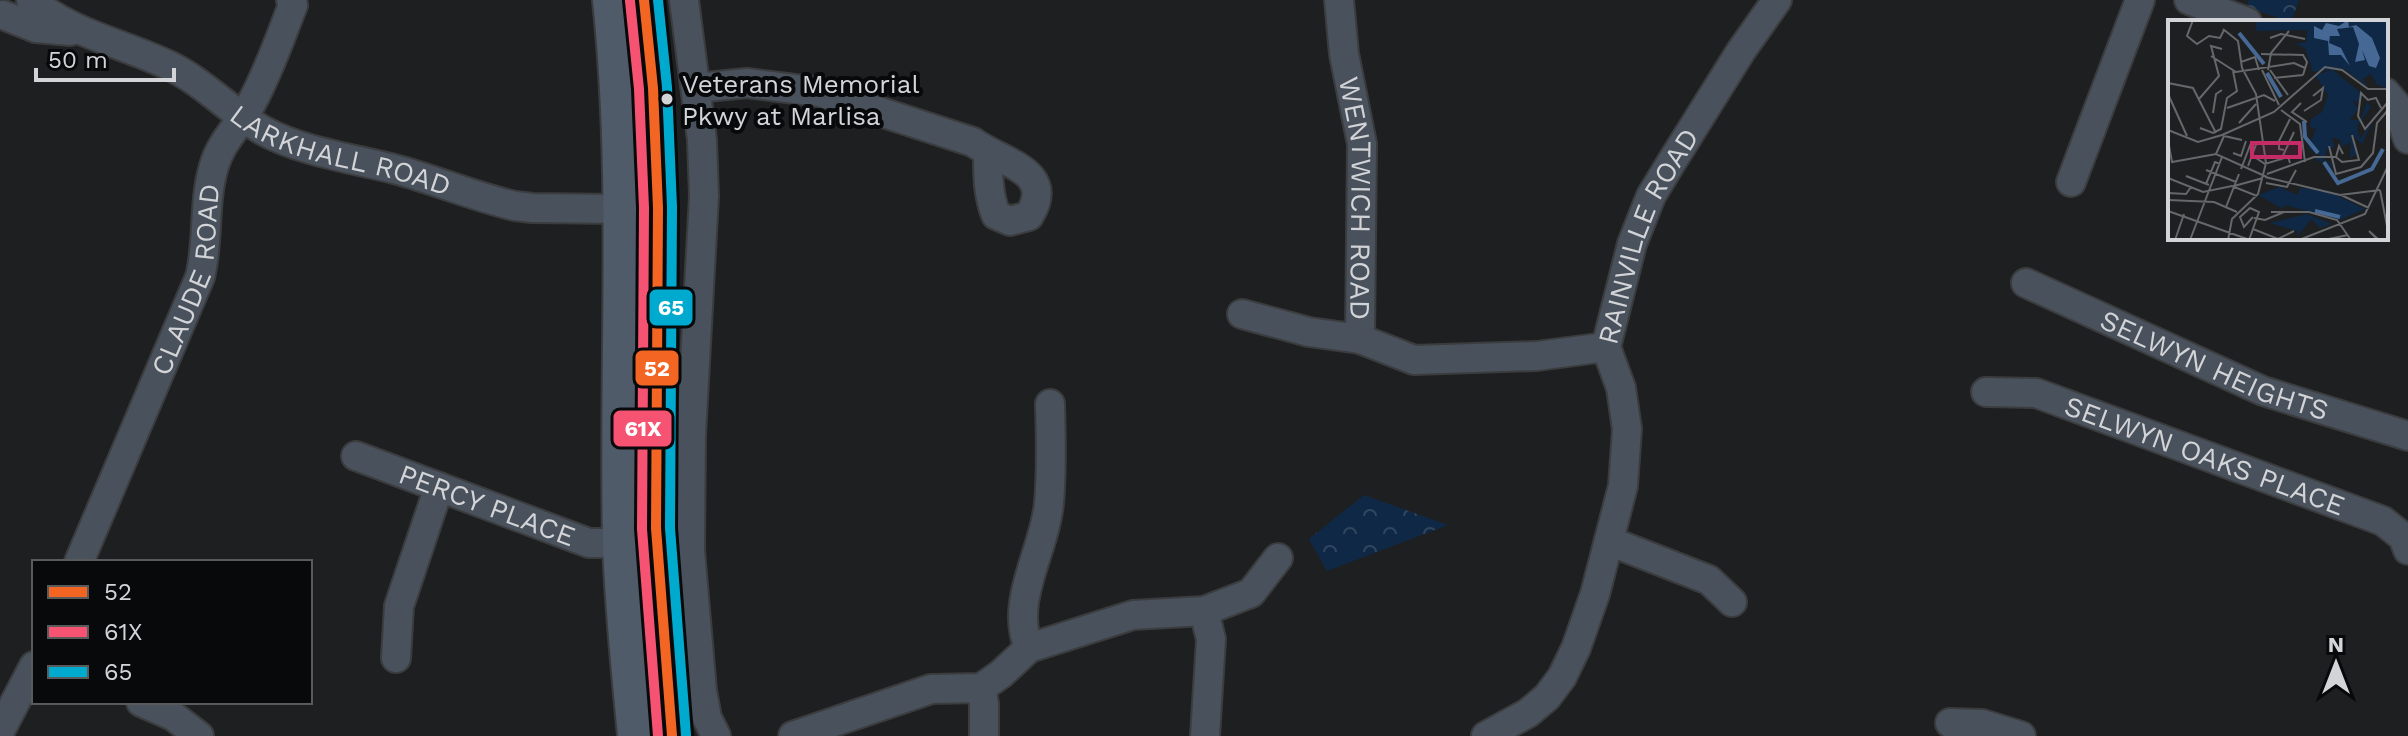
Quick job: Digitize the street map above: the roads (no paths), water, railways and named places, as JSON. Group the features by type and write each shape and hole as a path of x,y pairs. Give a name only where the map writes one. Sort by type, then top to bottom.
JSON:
{"main road":[{"path":"610,0 616,60 621,209 620,543 635,736"},
{"path":"644,0 653,88 658,208 656,528 672,736"}],"street":[{"name":"LARKHALL ROAD","path":"31,0 79,32"},
{"name":"CLAUDE ROAD","path":"80,560 200,277 205,247 206,202 212,173 225,139 244,116 265,78 293,5 291,0"},
{"path":"684,0 702,140 704,196 691,436 690,550 702,691 707,718 716,736"},
{"name":"WENTWICH ROAD","path":"1339,0 1344,54 1362,144 1360,339 1414,360 1537,356 1606,347"},
{"name":"RAINVILLE ROAD","path":"1486,736 1528,713 1547,697 1562,677 1595,594 1623,486 1627,429 1621,388 1606,347 1632,244 1651,196 1741,51 1777,0"},
{"path":"2071,182 2140,0"},
{"path":"2189,0 2242,20"},
{"name":"LARKHALL ROAD","path":"7,10 36,28 79,32 126,47 171,67 210,90 264,131 311,148 397,170 496,202 532,208 621,209"},
{"path":"696,88 757,83 819,92 973,142 988,154"},
{"path":"2388,95 2397,106 2408,139"},
{"name":"SELWYN HEIGHTS","path":"2026,283 2263,391 2408,436"},
{"path":"1242,314 1309,332 1360,339"},
{"name":"SELWYN OAKS PLACE","path":"1986,392 2036,393 2213,457 2383,521 2403,537 2408,550"},
{"path":"1029,648 1024,636 1025,602 1049,505 1050,404"},
{"name":"PERCY PLACE","path":"356,456 589,543 620,543"},
{"path":"396,658 399,606 439,487"},
{"path":"1609,541 1709,580 1732,602"},
{"path":"793,736 931,689 981,688 1029,648 1133,615 1204,611 1251,593 1278,558"},
{"path":"1204,611 1211,639 1205,736"},
{"path":"0,731 32,670"},
{"path":"981,688 984,736"},
{"path":"146,704 173,716 199,736"},
{"path":"1950,723 1982,724 2021,736"}],"place":[{"name":"Veterans Memorial Pkwy at Marlisa","path":"667,99"}]}
